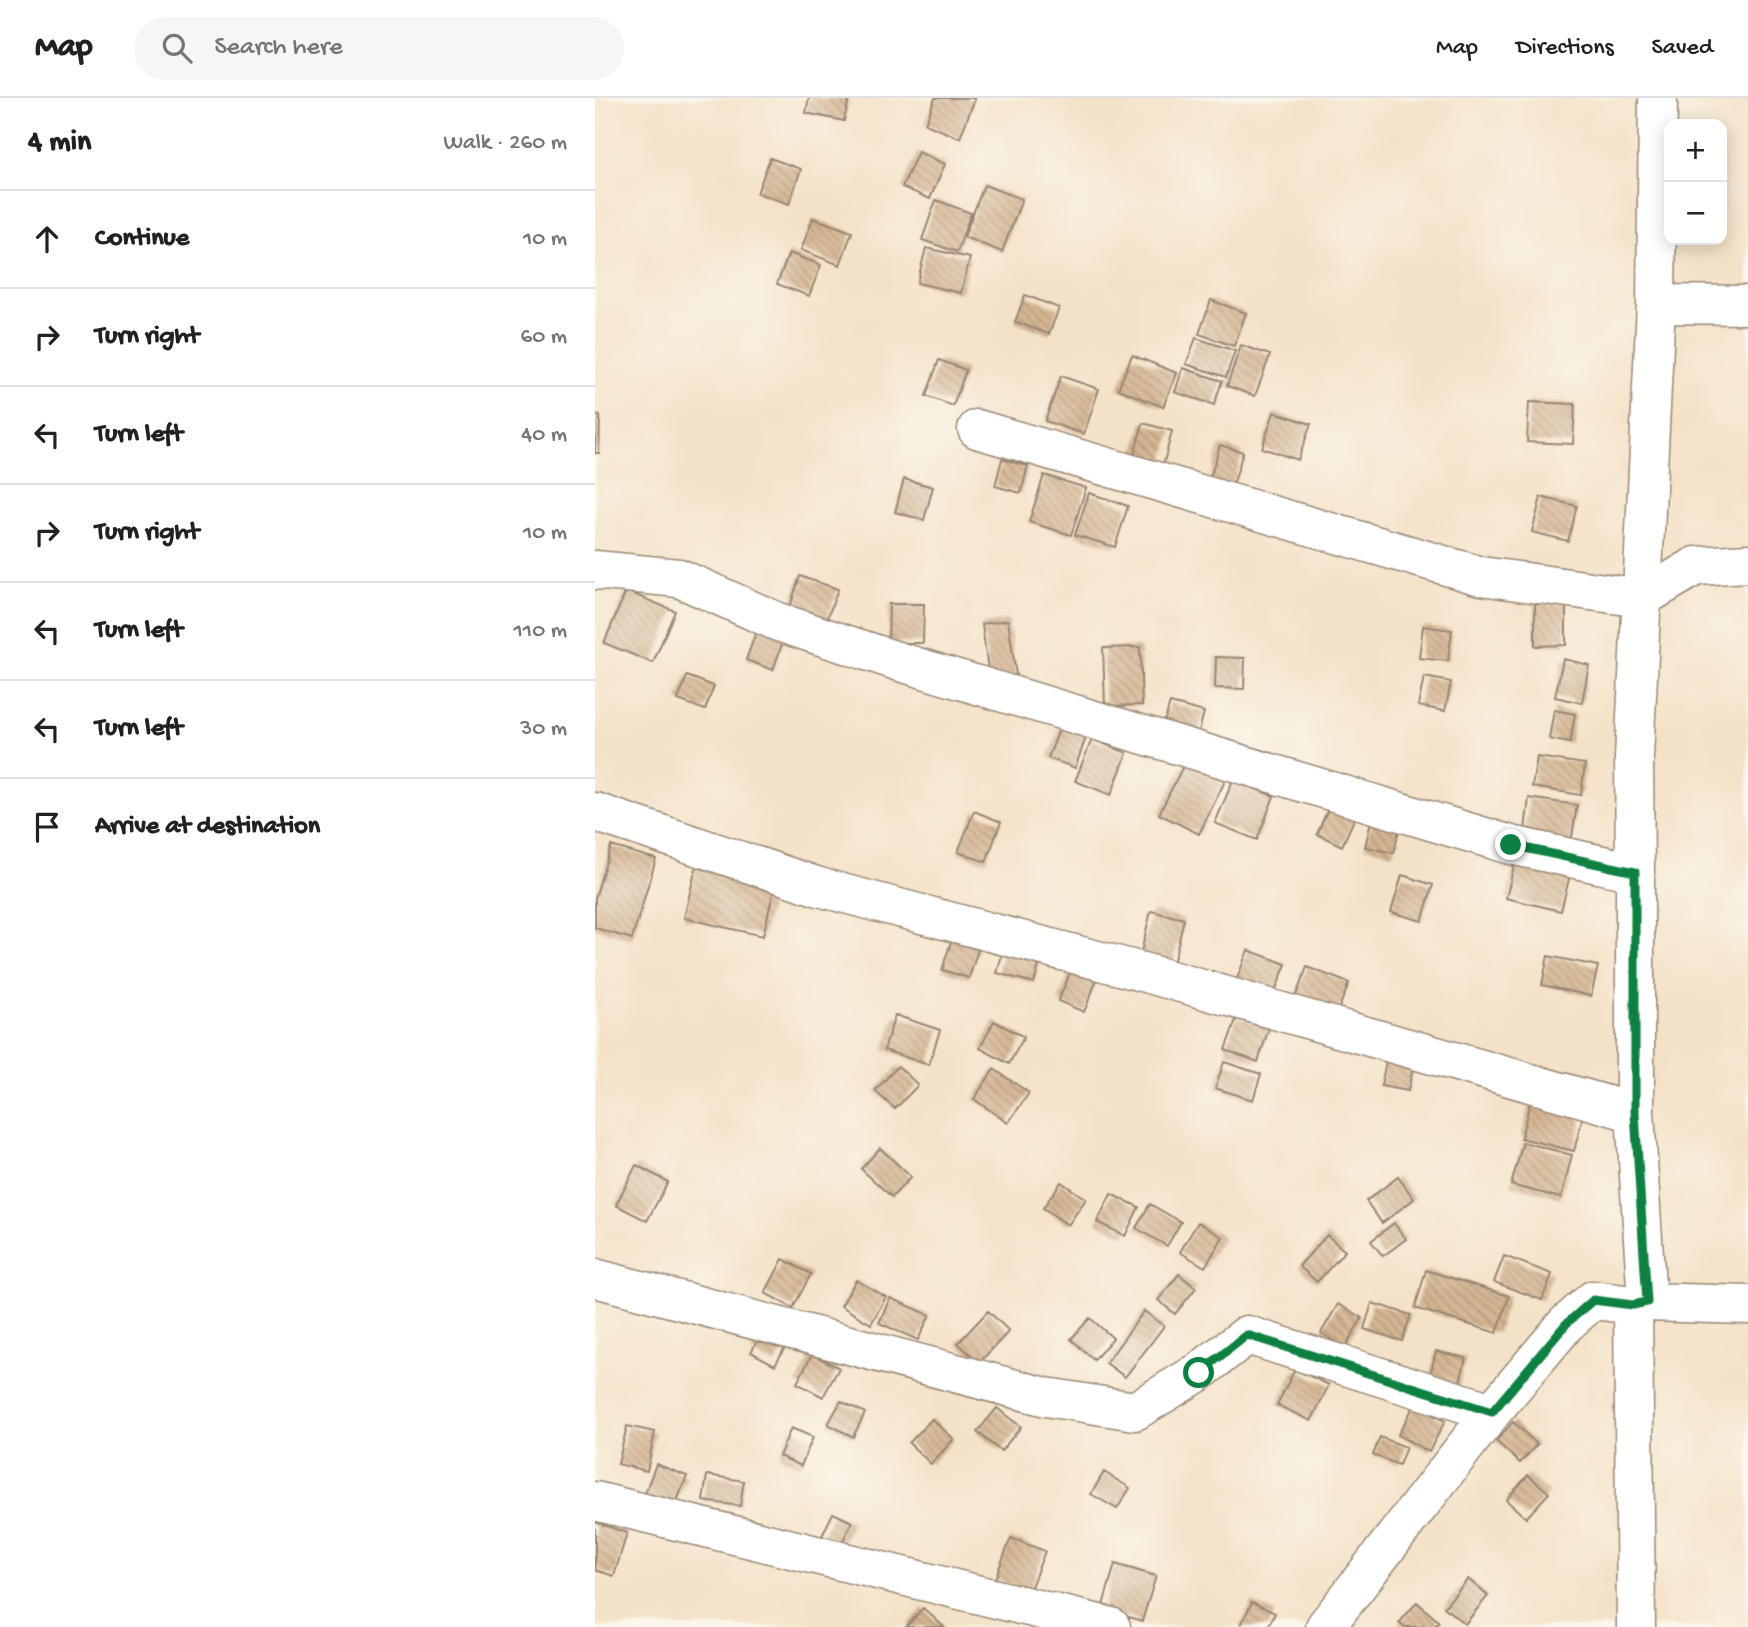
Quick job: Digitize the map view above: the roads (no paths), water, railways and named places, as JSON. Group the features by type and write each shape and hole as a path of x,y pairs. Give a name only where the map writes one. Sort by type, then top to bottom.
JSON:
{"street":[{"path":"1636,1627 1640,1304 1635,1113 1634,758 1656,304 1658,98"},
{"path":"1656,304 1748,305"},
{"path":"977,429 1481,576 1643,598 1696,566 1748,563"},
{"path":"595,570 679,578 778,622 894,660 1511,845 1635,872"},
{"path":"595,812 819,887 1146,973 1635,1113"},
{"path":"595,1278 1046,1397 1135,1411 1199,1373 1247,1335 1492,1412"},
{"path":"1325,1627 1492,1412 1566,1324 1593,1300 1640,1304 1748,1305"},
{"path":"595,1501 1111,1627"}]}
